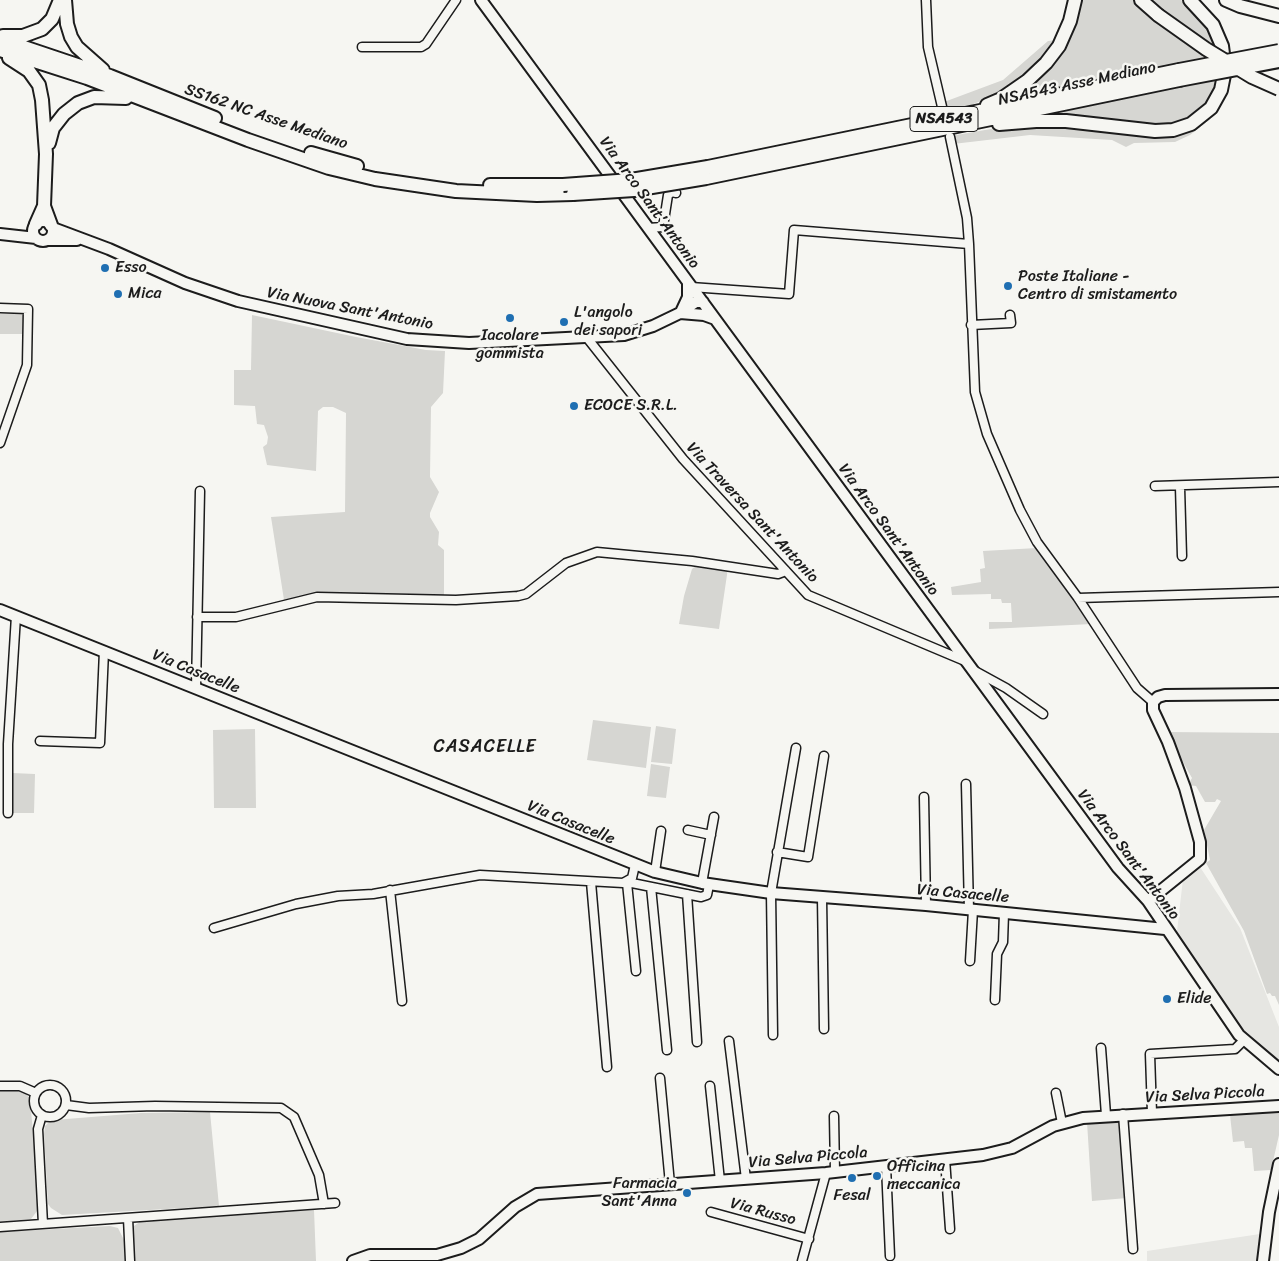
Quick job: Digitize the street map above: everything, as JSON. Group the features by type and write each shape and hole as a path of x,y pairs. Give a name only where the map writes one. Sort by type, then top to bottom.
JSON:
{"highway":[{"path":"0,38 23,36 42,29 52,19 60,0"},
{"path":"65,0 67,24 71,37 82,52 110,76"},
{"name":"NSA543","path":"963,120 1027,82 1046,63 1059,46 1070,21 1075,0"},
{"path":"1141,0 1183,34 1252,77 1279,89"},
{"name":"NSA543","path":"963,120 1066,122 1156,131 1173,130 1191,124 1211,108 1222,90 1225,70 1222,46 1213,25 1190,0"},
{"path":"1226,0 1275,15"},
{"name":"SS162 NC Asse Mediano","path":"0,38 110,76 310,153 452,186"},
{"name":"NSA543 Asse Mediano","path":"707,173 1179,75 1279,51"},
{"path":"0,52 29,71 39,85 45,122 46,154 44,206 35,225"},
{"name":"SS162 NC Asse Mediano","path":"0,52 43,63 329,168 375,179 573,194 634,190 707,173"},
{"name":"NSA543 Asse Mediano","path":"1179,75 1279,61"},
{"path":"46,154 53,128 64,114 78,103 110,96 143,100"},
{"name":"SS162 NC Asse Mediano","path":"492,189 707,173"},
{"path":"44,206 52,226"}],"street":[{"path":"362,47 421,47 426,44 456,0"},
{"name":"Via Arco Sant'Antonio","path":"482,0 1118,868 1148,901 1165,929 1244,1040 1279,1069"},
{"path":"926,0 928,47 943,111"},
{"path":"950,137 964,201 969,244 975,392 986,434 1020,510 1037,542 1078,598 1138,688 1153,702"},
{"path":"648,228 663,227 668,195 672,192 676,193"},
{"name":"Via Nuova Sant'Antonio","path":"0,234 45,221 83,240 128,256 185,283 238,301 407,338 469,343 588,339 639,332 680,313 696,302 703,302"},
{"path":"35,225 33,233 36,238"},
{"path":"48,240 53,234 52,226"},
{"path":"716,320 704,315 680,313 688,297 690,284 789,294 794,230 969,244"},
{"name":"Via Nuova Sant'Antonio","path":"0,234 36,238 42,241 83,240"},
{"path":"0,308 28,309 27,365 0,443"},
{"path":"971,325 1011,323 1010,315"},
{"name":"Via Traversa Sant'Antonio","path":"588,339 683,460 808,595 968,665 1006,688 1043,714"},
{"path":"1155,486 1279,482"},
{"path":"1180,486 1182,556"},
{"path":"196,688 200,491"},
{"path":"197,617 236,617 317,597 456,600 518,596 526,594 566,563 597,552 692,561 778,574 786,571"},
{"path":"1078,598 1279,592"},
{"name":"Via Casacelle","path":"0,610 655,872 706,884 771,894 926,906 1165,929"},
{"path":"8,813 8,744 16,616"},
{"path":"40,741 100,743 104,651"},
{"path":"1148,901 1200,859 1200,842 1184,788 1168,742 1153,710 1153,702 1158,697 1165,695 1279,694"},
{"path":"774,1035 771,894 796,748"},
{"path":"777,852 808,857 824,756"},
{"path":"966,784 971,910 970,961"},
{"path":"924,797 926,906"},
{"path":"214,928 296,904 338,896 373,894 480,875 591,882 627,882 706,896 714,817"},
{"path":"688,830 711,835"},
{"path":"655,872 661,831"},
{"path":"627,882 632,878 635,865"},
{"path":"591,882 607,1067"},
{"path":"627,882 636,971"},
{"path":"651,887 666,1050"},
{"path":"390,890 402,1001"},
{"path":"687,894 696,1042"},
{"path":"822,898 824,1029"},
{"path":"995,1000 997,954 1003,942 1004,913"},
{"path":"1152,1112 1150,1054 1235,1049 1244,1040"},
{"path":"729,1041 746,1179"},
{"path":"1101,1048 1106,1115"},
{"path":"660,1078 670,1184"},
{"path":"0,1086 20,1086 36,1093"},
{"path":"45,1086 56,1086 65,1095 66,1105 61,1113 55,1116 42,1115 34,1105 36,1093 45,1086"},
{"path":"710,1086 720,1181"},
{"path":"1056,1093 1062,1123"},
{"path":"66,1105 89,1108 155,1106 281,1108 294,1117 319,1175 324,1204"},
{"name":"Via Selva Piccola","path":"353,1261 370,1255 428,1255 445,1257 474,1242 515,1207 537,1194 746,1179 886,1166 1001,1151 1062,1123 1106,1115 1279,1106"},
{"path":"1123,1114 1133,1249"},
{"path":"42,1115 38,1128 43,1224"},
{"path":"802,1261 831,1172 834,1116"},
{"path":"945,1159 950,1229"},
{"path":"1263,1261 1269,1212 1279,1164"},
{"path":"886,1166 890,1256"},
{"path":"0,1227 335,1204"},
{"name":"Via Russo","path":"711,1212 808,1238"},
{"path":"128,1218 130,1261"}],"shaded area":[{"path":"1069,0 1181,0 1209,28 1215,41 1220,78 1206,105 1199,112 1184,121 1168,126 1033,116 1186,84 1180,63 1009,100 1037,66 1007,90 971,105 947,111 944,102 1003,80 1048,41 1056,40 1065,21"},
{"path":"1232,77 1221,106 1209,120 1190,135 1175,142 1134,143 1126,147 1112,140 1030,135 953,144 951,136 1002,127 1191,127 1227,78"},
{"path":"0,314 24,314 24,334 0,334"},
{"path":"252,315 356,337 426,350 445,351 443,393 431,407 430,477 439,492 430,517 439,532 438,545 444,550 444,597 317,596 284,600 271,517 345,512 346,413 333,407 323,407 318,411 316,471 267,465 263,447 267,444 268,437 264,425 257,424 255,406 234,405 234,370 251,370"},
{"path":"1037,548 1092,624 989,629 989,622 1012,622 1011,603 1002,603 1001,599 991,599 991,594 952,595 951,587 981,582 980,569 985,568 983,551"},
{"path":"698,564 728,568 719,629 679,624 684,596 692,569"},
{"path":"593,720 651,727 646,768 587,760"},
{"path":"656,726 676,729 672,764 651,762"},
{"path":"255,729 256,808 214,808 213,730"},
{"path":"1166,732 1279,733 1279,1005 1275,996 1272,996 1270,993 1267,994 1244,931 1206,863 1210,860 1204,830 1221,801 1217,799 1215,802 1205,802 1196,786 1188,785 1192,778"},
{"path":"651,764 670,767 666,798 647,796"},
{"path":"12,773 35,774 34,813 11,813"},
{"path":"1200,867 1240,928 1279,1027 1279,1064 1241,1032 1176,940 1183,879"},
{"path":"0,1090 19,1090 30,1099 39,1201 37,1211 31,1219 0,1222"},
{"path":"210,1112 219,1206 62,1215 48,1204 44,1134 45,1126 48,1123 54,1120 141,1113"},
{"path":"1279,1112 1279,1135 1271,1170 1254,1171 1252,1148 1245,1148 1244,1141 1233,1142 1230,1115"},
{"path":"1122,1119 1127,1198 1092,1201 1087,1122"},
{"path":"314,1210 316,1261 134,1261 132,1233 134,1226 141,1221"},
{"path":"110,1226 118,1228 124,1240 125,1261 0,1261 0,1232"},
{"path":"1260,1234 1257,1261 1147,1261 1147,1251"}],"place":[{"name":"Esso","path":"105,268"},
{"name":"Poste Italiane - Centro di smistamento","path":"1008,286"},
{"name":"Mica","path":"118,294"},
{"name":"Iacolare gommista","path":"510,318"},
{"name":"L'angolo dei sapori","path":"564,322"},
{"name":"ECOCE S.R.L.","path":"574,406"},
{"name":"Elide","path":"1167,999"},
{"name":"Officina meccanica","path":"877,1176"},
{"name":"Fesal","path":"852,1178"},
{"name":"Farmacia Sant'Anna","path":"687,1193"}],"district":[{"name":"CASACELLE","path":"485,747"}]}
